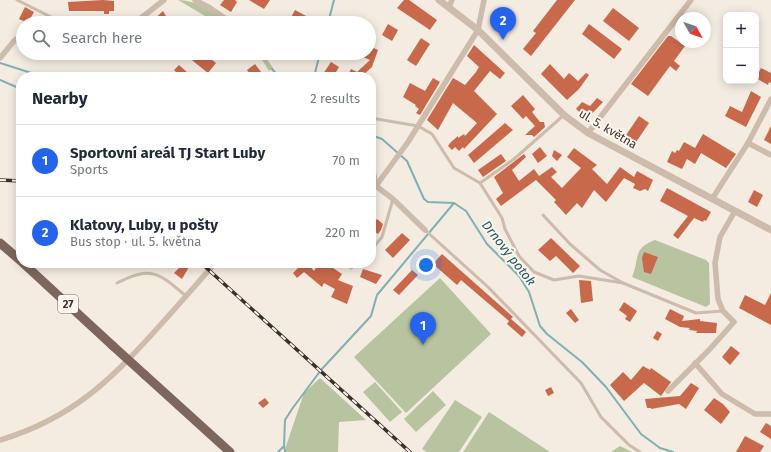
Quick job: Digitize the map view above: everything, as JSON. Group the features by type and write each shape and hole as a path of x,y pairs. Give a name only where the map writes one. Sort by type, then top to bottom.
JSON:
{"main road":[{"name":"27","path":"0,243 16,257"},
{"name":"27","path":"28,268 230,452"}],"street":[{"path":"144,16 164,0"},
{"path":"195,0 222,16"},
{"name":"ul. 5. května","path":"439,0 450,3 564,115 588,133 771,230"},
{"path":"376,184 393,165 478,30 484,0"},
{"path":"588,133 690,0"},
{"path":"0,58 16,39"},
{"path":"712,199 748,143 771,99"},
{"path":"748,143 771,155"},
{"path":"376,187 393,198 425,230"},
{"path":"668,391 734,322 723,311 718,299 715,263 720,237 735,211"},
{"path":"0,440 28,431 58,416 98,389 131,358 211,268"},
{"path":"695,363 722,394 755,414 771,414"}],"lane":[{"path":"18,0 49,16"},
{"path":"480,183 514,159 564,115"},
{"path":"376,119 418,126 432,134 454,168 480,183 502,218 505,229 519,256 534,272 554,280 579,276 623,283"},
{"path":"376,244 382,237 393,198"},
{"path":"543,215 570,244 600,270 623,283 696,313 723,311"},
{"path":"425,230 488,288 581,383 601,417 629,445 640,452"},
{"path":"117,283 143,272 168,281 186,296"}],"green space":[{"path":"178,0 198,4 217,16 205,16"},
{"path":"262,60 268,60 273,68 269,71"},
{"path":"655,240 706,260 709,263 710,304 706,307 632,277 640,250 648,243"},
{"path":"440,278 491,334 406,413 354,357"},
{"path":"320,378 366,420 339,422 338,452 284,452 304,393"},
{"path":"375,382 402,412 390,422 363,392"},
{"path":"433,391 446,405 416,432 404,419"},
{"path":"455,400 482,417 459,452 427,452 422,449"},
{"path":"489,412 550,452 463,452"},
{"path":"620,446 632,452 611,452"}],"building":[{"path":"103,0 114,1 114,11 109,11 109,14 104,14 104,11 69,11 68,2"},
{"path":"224,0 235,0 237,2 231,12 220,5"},
{"path":"249,0 270,0 264,9"},
{"path":"404,0 409,0 437,20 430,30 397,8"},
{"path":"557,0 575,0 531,56 523,49 536,33 533,31"},
{"path":"25,7 34,12 32,16 20,16"},
{"path":"613,8 639,28 629,41 603,21"},
{"path":"295,10 306,16 292,16"},
{"path":"163,11 166,16 158,16"},
{"path":"388,24 398,30 392,41 382,35"},
{"path":"589,24 622,49 614,59 582,34"},
{"path":"668,36 675,39 675,48 684,48 674,61 680,66 676,71 670,66 648,96 631,84"},
{"path":"421,38 430,44 416,66 407,60"},
{"path":"474,45 505,73 500,79 490,71 474,91 497,114 464,149 463,147 459,151 455,147 452,150 448,146 451,142 458,136 458,138 464,134 465,136 477,123 453,103 438,130 427,120 453,78 465,85 476,72 479,67 467,56"},
{"path":"192,60 212,60 216,63 209,72"},
{"path":"370,60 374,60 372,67 366,72 357,72"},
{"path":"331,62 339,67 336,72 324,72"},
{"path":"255,64 261,72 248,72 247,70"},
{"path":"550,64 564,79 569,73 578,81 586,73 589,75 579,89 567,100 541,74"},
{"path":"179,65 187,72 176,72 174,70"},
{"path":"761,68 771,73 771,83 769,82 768,85 759,80 759,72"},
{"path":"351,69 357,72 350,72"},
{"path":"433,78 440,82 420,115 416,113 419,109 415,106 416,105 403,97 410,83 425,91"},
{"path":"751,91 761,97 746,127 725,116 730,106 742,112"},
{"path":"523,95 535,109 532,112 540,122 544,122 545,127 534,137 532,135 525,135 535,126 526,116 523,119 511,106"},
{"path":"597,98 603,102 587,119 576,109 582,102 590,106"},
{"path":"639,116 649,123 634,145 624,138"},
{"path":"505,123 513,130 474,163 468,155"},
{"path":"771,126 771,144 764,140"},
{"path":"703,134 736,154 726,168 701,153 695,164 687,159 682,169 667,162 672,151 675,153 677,150 679,151 684,142 695,148"},
{"path":"540,147 547,156 538,163 532,154"},
{"path":"574,148 597,165 592,169 607,184 620,167 634,177 637,171 653,180 648,191 645,189 640,191 633,188 635,184 624,178 606,202 594,190 582,208 577,203 566,215 554,202 556,200 536,180 501,206 496,199 503,193 494,177 524,154 526,157 512,170 519,181 534,169 539,176 552,167 557,172 551,177 562,188 581,168 567,157"},
{"path":"554,150 562,155 557,161 552,156"},
{"path":"501,154 506,161 483,177 478,170"},
{"path":"667,188 711,212 706,221 704,220 703,222 694,218 678,239 673,235 688,216 660,201"},
{"path":"754,190 763,195 757,207 748,202"},
{"path":"377,219 383,224 378,234 376,233"},
{"path":"402,233 410,240 393,258 385,250"},
{"path":"551,238 580,266 573,273 556,256 550,261 538,250"},
{"path":"644,252 658,257 651,274 644,272 642,258"},
{"path":"442,254 513,317 511,319 526,332 522,337 507,324 509,321 461,280 457,285 433,264"},
{"path":"179,268 188,268 182,279 174,273"},
{"path":"298,268 311,268 314,271 316,268 333,268 342,274 338,280 353,286 347,304 331,297 335,289 324,283 322,287 304,272 297,278 293,273"},
{"path":"363,269 382,275 376,284 360,277"},
{"path":"412,270 418,275 399,295 393,290"},
{"path":"579,280 591,281 593,301 581,303"},
{"path":"771,293 771,325 739,308 745,295 765,305"},
{"path":"624,302 637,311 630,322 625,319 627,316 619,310"},
{"path":"571,309 579,320 575,323 566,313"},
{"path":"670,309 684,316 682,321 700,319 700,321 717,323 716,333 696,333 697,331 689,330 690,328 680,327 665,319"},
{"path":"657,331 662,334 658,341 653,338"},
{"path":"731,346 740,353 730,365 722,357"},
{"path":"643,366 650,370 651,368 671,382 661,396 644,383 624,401 610,385 623,372 631,380"},
{"path":"691,383 699,388 686,409 679,404 651,409 647,408 645,399 680,396"},
{"path":"551,387 554,393 548,396 545,390"},
{"path":"265,398 269,403 263,408 258,403"},
{"path":"714,398 723,404 730,412 721,424 704,410"},
{"path":"766,423 771,426 771,439 760,432"},
{"path":"745,436 764,446 760,452 736,452"}],"waterway":[{"path":"330,16 334,0"},
{"path":"315,72 318,60"},
{"name":"Drnový potok","path":"0,63 28,72"},
{"path":"0,80 16,87"},
{"name":"Drnový potok","path":"376,137 382,139 407,161 424,199 428,202 454,203 466,211 487,244 519,276 529,292 540,326 547,334 582,362 606,387 641,434 660,448 673,452"},
{"path":"285,452 285,420 292,409 321,370 371,316 377,295 454,203"},
{"path":"278,452 284,446"}],"railway":[{"path":"0,180 16,181"},
{"path":"207,268 410,452"}],"place":[{"name":"Klatovy, Luby, u pošty","path":"503,40"},
{"name":"Sportovní areál TJ Start Luby","path":"423,345"}]}
